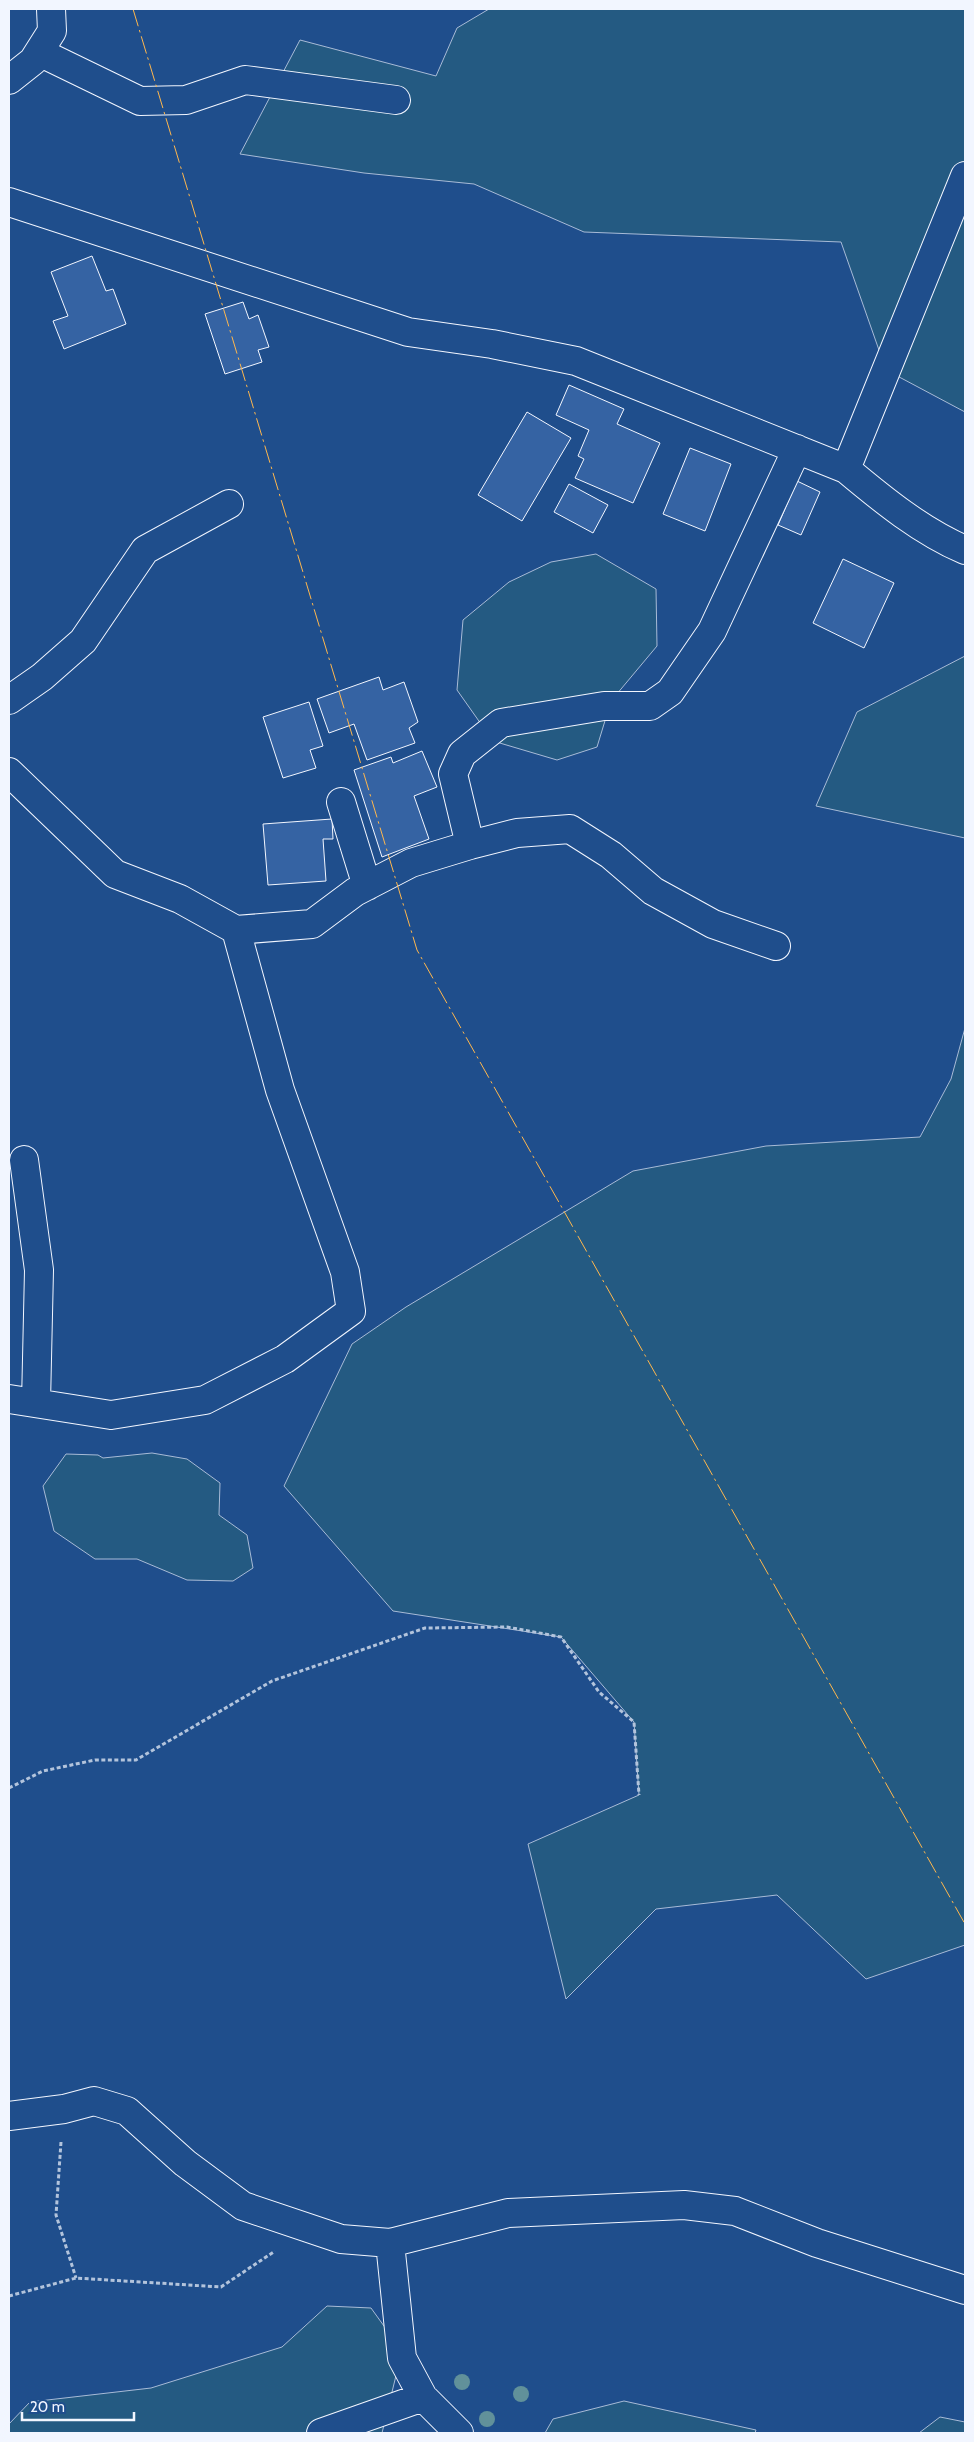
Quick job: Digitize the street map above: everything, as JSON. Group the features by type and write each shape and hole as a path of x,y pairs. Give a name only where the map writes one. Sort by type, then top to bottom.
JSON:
{"street":[{"path":"9,80 33,60 39,52 52,30 51,9"},
{"path":"39,52 140,101 186,100 245,80 396,100"},
{"path":"846,469 965,176"},
{"path":"9,202 408,332 492,344 576,361 846,469 881,499 926,530 942,540 965,550"},
{"path":"470,845 453,774 462,754 501,723 562,711 604,706 650,706 670,692 712,631 796,450"},
{"path":"9,700 42,677 83,642 144,550 229,504"},
{"path":"9,772 115,874 180,898 236,930 312,924 367,886 411,863 470,845 518,834 570,829 611,855 653,891 713,924 776,946"},
{"path":"341,802 367,886"},
{"path":"9,1399 111,1415 206,1400 285,1359 351,1310 345,1272 280,1090 236,930"},
{"path":"24,1160 39,1270 36,1403"},
{"path":"9,2116 64,2109 94,2101 127,2111 185,2164 244,2206 341,2239 390,2243 508,2213 684,2205 735,2211 817,2243 965,2290"},
{"path":"390,2243 402,2358 422,2397 459,2433"},
{"path":"321,2433 422,2397"}],"path":[{"path":"9,1788 43,1771 95,1760 136,1760 272,1680 425,1628 507,1627 561,1637 599,1692 634,1722 639,1796"},
{"path":"64,2109 56,2215 76,2278"},
{"path":"9,2296 76,2278 221,2287 311,2228"}],"shaded area":[{"path":"489,9 965,9 965,412 886,370 841,242 584,232 474,184 364,173 240,154 300,40 436,76 457,28"},
{"path":"596,554 656,589 657,646 611,701 597,747 557,760 493,741 457,690 463,620 509,582 551,562"},
{"path":"965,656 965,838 816,806 857,712"},
{"path":"965,1028 965,1945 866,1979 777,1895 656,1909 566,1999 528,1844 639,1795 634,1722 561,1637 393,1611 284,1486 352,1344 406,1307 633,1171 766,1146 920,1137 951,1079"},
{"path":"152,1453 187,1459 220,1483 219,1515 247,1535 253,1568 233,1581 187,1580 137,1559 95,1559 54,1531 43,1486 66,1454 98,1455 103,1458"},
{"path":"327,2306 371,2308 402,2351 382,2433 9,2433 9,2424 30,2402 151,2388 282,2347"},
{"path":"624,2401 756,2430 755,2433 545,2433 553,2419"},
{"path":"940,2417 965,2422 965,2433 919,2433"}],"building":[{"path":"92,256 106,291 113,289 126,324 64,349 53,321 68,316 51,272"},
{"path":"243,302 249,319 258,315 269,347 258,350 262,362 225,374 205,314"},
{"path":"569,385 624,409 617,424 660,443 633,503 575,478 584,459 578,456 589,430 556,415"},
{"path":"527,412 571,438 522,521 478,495"},
{"path":"690,448 731,464 705,531 663,514"},
{"path":"797,481 820,492 801,535 778,525"},
{"path":"569,484 608,505 593,533 554,512"},
{"path":"843,559 894,583 864,648 813,623"},
{"path":"379,677 383,690 404,682 418,722 409,728 415,743 367,760 354,724 329,733 317,699"},
{"path":"309,702 323,746 310,750 316,768 283,778 263,717"},
{"path":"422,751 437,787 414,796 429,839 382,857 354,770 391,757 393,763"},
{"path":"332,819 333,839 323,839 326,881 268,885 263,824"}],"power":[{"path":"133,9 417,950 965,1924"}]}
